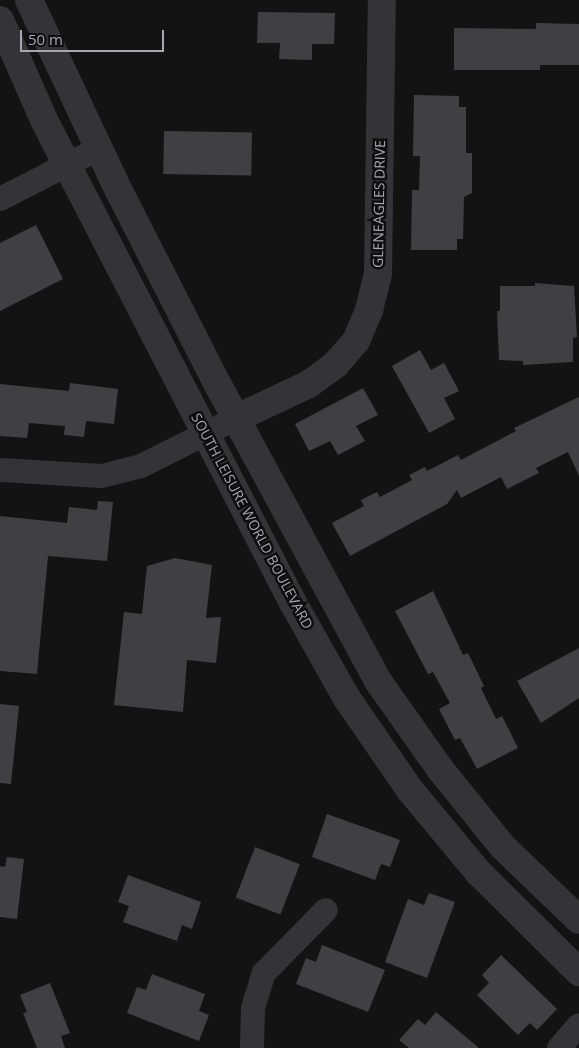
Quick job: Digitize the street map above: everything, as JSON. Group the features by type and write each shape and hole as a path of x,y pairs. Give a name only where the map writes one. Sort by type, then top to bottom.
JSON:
{"street":[{"path":"29,0 98,149 237,418 378,681 440,769 503,847 579,920"},
{"name":"GLENEAGLES DRIVE","path":"0,470 102,476 141,466 309,384 335,365 356,341 369,310 378,274 382,0"},
{"name":"SOUTH LEISURE WORLD BOULEVARD","path":"0,20 67,165 292,601 346,697 410,790 479,873 579,972"},
{"path":"0,199 98,149"},
{"path":"252,1048 253,1008 264,973 326,910"},
{"path":"559,1048 579,1025"}],"building":[{"path":"258,12 335,13 334,44 312,44 312,60 279,59 280,43 257,43"},
{"path":"536,23 579,24 579,65 540,65 540,70 454,70 454,28 536,29"},
{"path":"414,95 459,96 459,107 466,107 466,153 472,153 472,193 464,197 463,239 457,239 457,250 411,250 412,190 419,190 420,156 413,156"},
{"path":"164,131 252,133 251,176 163,174"},
{"path":"36,225 63,279 0,311 0,243"},
{"path":"535,283 574,286 577,337 573,338 573,362 523,365 523,361 499,360 497,311 500,311 500,286 535,286"},
{"path":"420,350 431,370 444,363 459,391 444,398 455,419 429,433 392,366"},
{"path":"70,383 118,389 114,424 86,421 84,437 64,435 65,426 29,423 27,438 0,436 0,384 69,391"},
{"path":"363,388 378,415 356,426 365,441 338,455 330,441 309,451 295,424"},
{"path":"579,397 579,476 568,452 536,468 539,473 507,489 501,477 461,498 457,490 447,504 350,556 332,523 364,506 361,500 377,492 380,497 412,480 409,475 425,467 427,471 458,455 461,460 516,431 514,428"},
{"path":"98,501 113,502 107,561 48,556 37,674 0,671 0,516 67,523 69,507 97,510"},
{"path":"175,558 212,565 206,618 221,617 216,663 187,660 183,712 114,705 124,612 142,614 147,566"},
{"path":"433,591 463,655 468,653 484,686 481,688 496,719 502,716 518,748 477,769 460,738 455,740 439,709 450,703 433,672 428,674 395,611"},
{"path":"579,648 579,698 541,723 517,681"},
{"path":"0,704 19,706 11,784 0,783"},
{"path":"327,814 400,840 390,867 381,864 375,880 312,857"},
{"path":"255,847 300,864 280,915 236,897"},
{"path":"7,857 24,859 17,919 0,917 0,866 5,867"},
{"path":"128,875 201,902 192,929 182,925 177,941 123,922 129,906 118,902"},
{"path":"429,893 455,902 427,978 385,962 408,899 424,905"},
{"path":"322,945 385,970 368,1012 296,984 306,958 316,962"},
{"path":"501,955 557,1009 537,1030 530,1023 518,1035 477,995 489,983 482,975"},
{"path":"152,974 205,994 199,1011 209,1015 199,1041 127,1013 137,987 146,990"},
{"path":"50,983 70,1033 61,1036 65,1048 37,1048 23,1013 27,1012 20,995"},
{"path":"436,1012 479,1048 409,1048 399,1040 418,1019 425,1025"}]}
